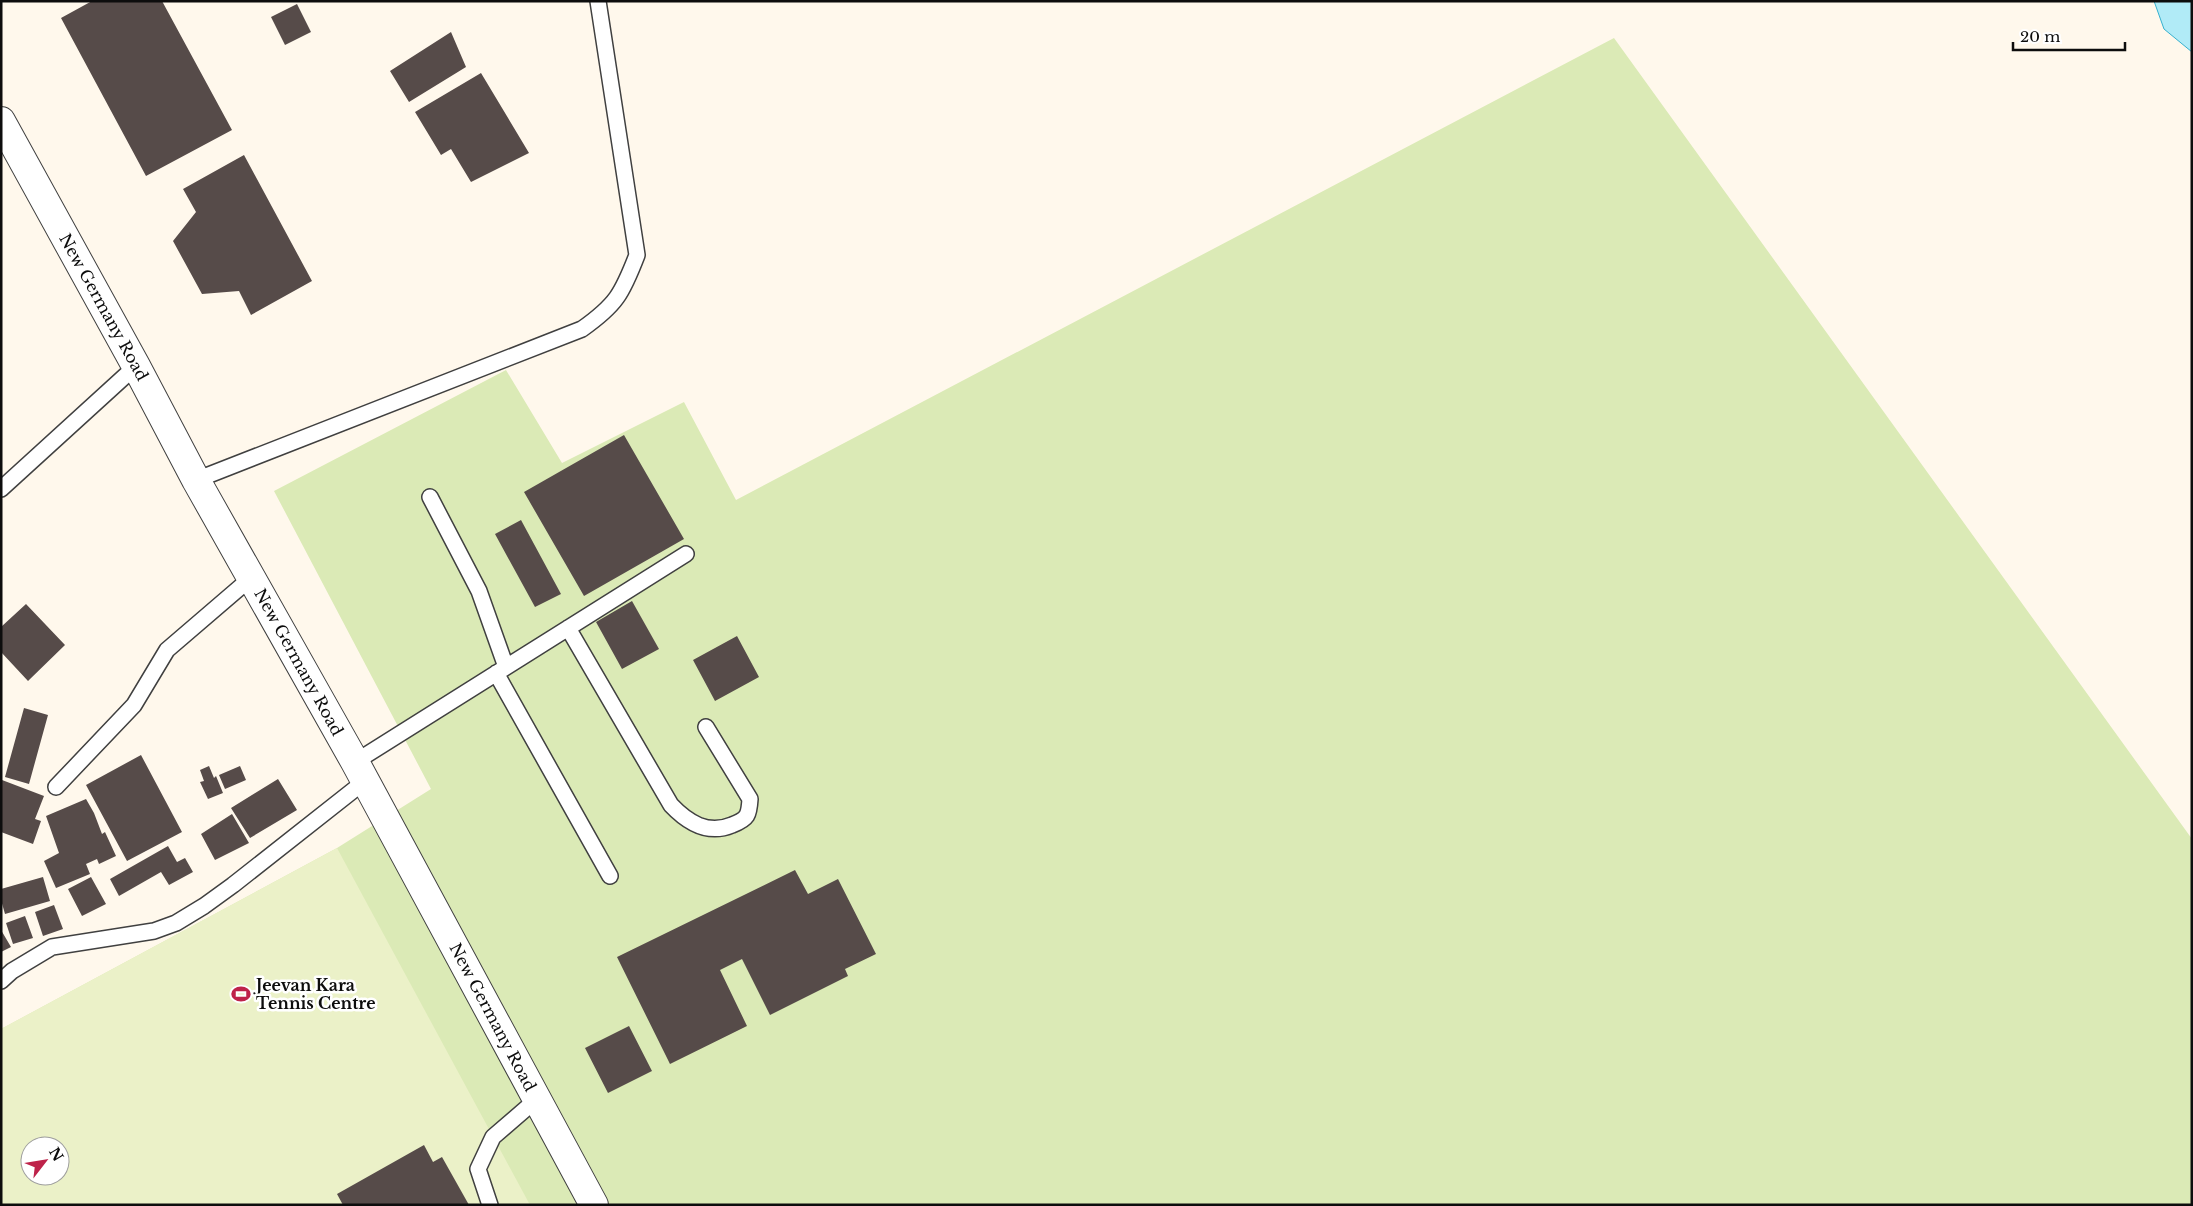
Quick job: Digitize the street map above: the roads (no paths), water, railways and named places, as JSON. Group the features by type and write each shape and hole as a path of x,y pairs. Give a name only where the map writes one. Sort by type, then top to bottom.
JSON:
{"street":[{"name":"New Germany Road","path":"1,120 136,366 196,480 360,771 594,1205"}],"lane":[{"path":"196,480 582,329 606,312 624,288 637,255 598,1"},
{"path":"1,489 136,366"},
{"path":"430,497 479,591 501,670 610,876"},
{"path":"1,981 12,971 52,947 154,930 176,923 204,906 233,886 360,771 501,670 686,554"},
{"path":"56,787 134,705 167,650 252,577"},
{"path":"568,628 671,805 684,818 694,824 710,829 724,828 743,821 749,813 750,799 706,727"},
{"path":"490,1205 478,1169 494,1137 537,1099"}],"water":[{"path":"2154,1 2192,1 2192,52 2164,29"}],"place":[{"name":"Jeevan Kara Tennis Centre","path":"241,994"}]}
